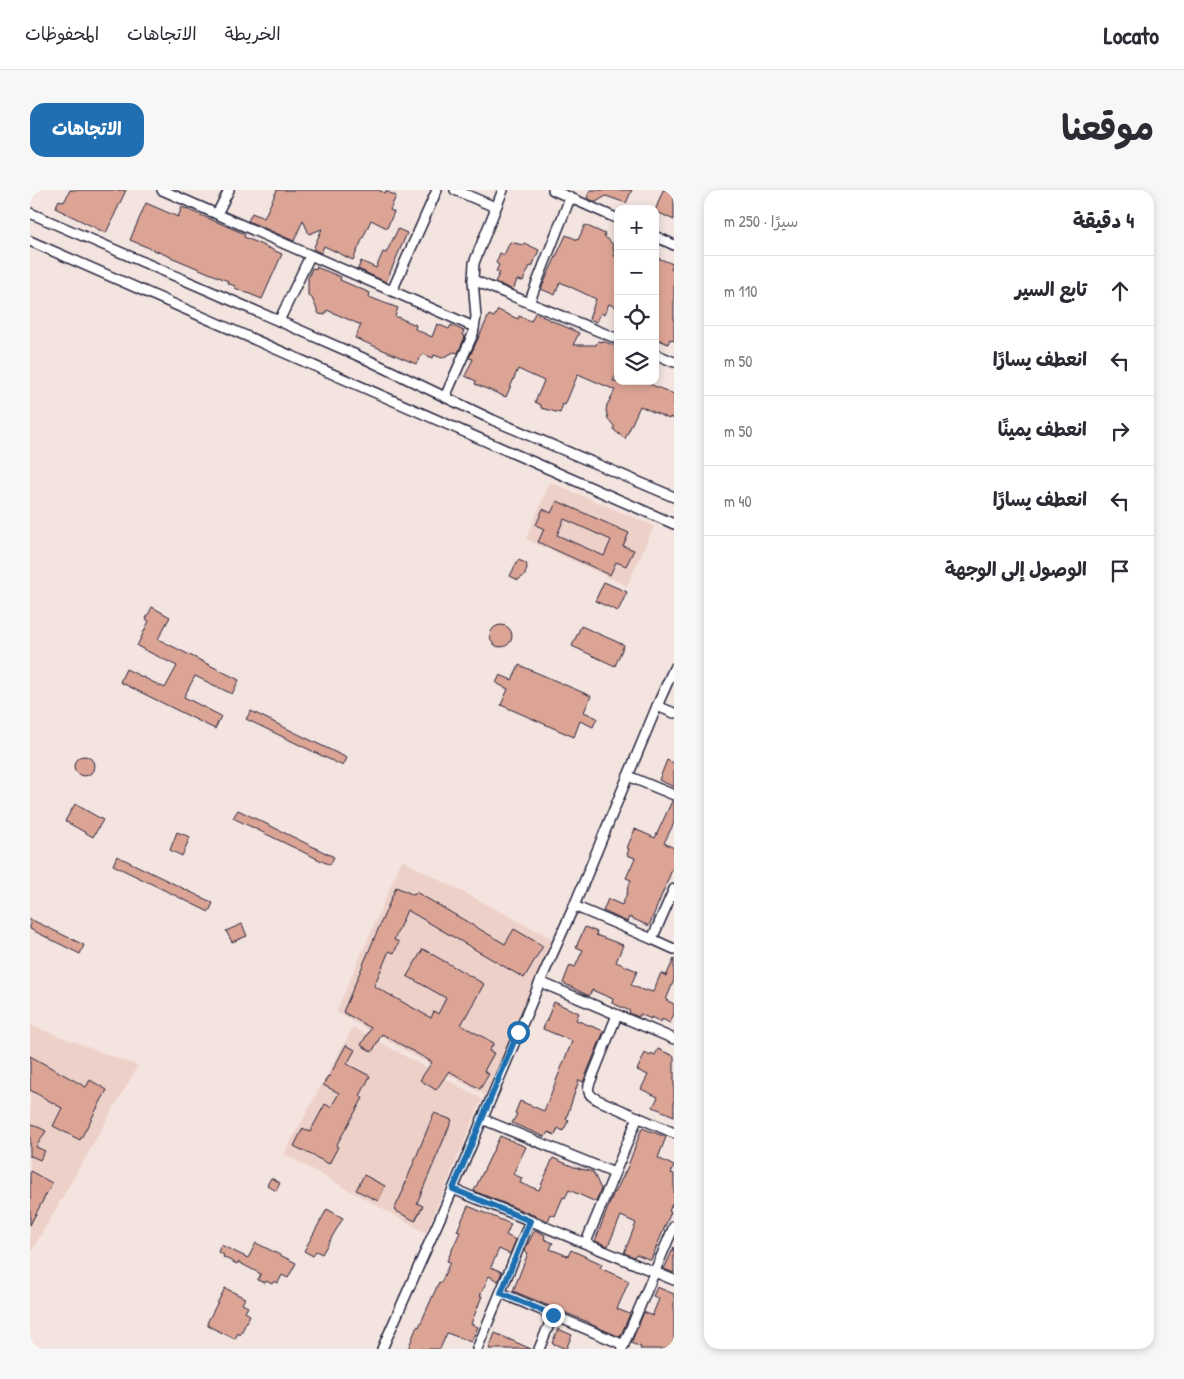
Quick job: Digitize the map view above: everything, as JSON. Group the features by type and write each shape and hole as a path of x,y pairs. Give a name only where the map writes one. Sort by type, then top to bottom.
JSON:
{"street":[{"path":"162,190 474,327"},
{"path":"218,214 229,190"},
{"path":"392,292 436,190"},
{"path":"456,190 495,207"},
{"path":"445,397 470,341 474,327 476,317 473,272 476,254 503,190"},
{"path":"554,190 614,218"},
{"path":"529,303 570,198"},
{"path":"30,213 279,320 493,420 674,497"},
{"path":"659,238 674,244"},
{"path":"30,241 674,524"},
{"path":"279,320 310,256"},
{"path":"473,280 614,337"},
{"path":"659,356 674,362"},
{"path":"393,1349 383,1347 453,1189 674,668"},
{"path":"657,706 674,712"},
{"path":"628,776 674,795"},
{"path":"652,939 674,889"},
{"path":"574,906 674,949"},
{"path":"540,982 674,1038"},
{"path":"617,1015 588,1090 590,1095 674,1133"},
{"path":"586,1242 638,1116"},
{"path":"482,1119 614,1173"},
{"path":"453,1189 586,1242 674,1280"},
{"path":"477,1349 530,1221"},
{"path":"501,1293 623,1347 674,1226"},
{"path":"539,1349 553,1315"}],"shaded area":[{"path":"550,482 654,526 627,586 526,539"},
{"path":"402,860 553,939 485,1095 336,1012"},
{"path":"30,1025 138,1066 30,1254"},
{"path":"353,1027 482,1099 426,1233 284,1154"}],"building":[{"path":"70,190 126,190 106,233 55,208 59,200 64,202"},
{"path":"277,190 378,190 385,193 386,191 396,196 390,210 394,212 387,228 371,220 353,260 324,246 321,253 313,249 322,229 309,234 303,220 294,241 248,221 252,213 264,218"},
{"path":"590,190 632,190 626,203 606,196 596,202 587,198"},
{"path":"663,190 674,190 674,220 659,213 659,205 657,205"},
{"path":"146,203 178,217 182,207 245,234 244,237 282,254 262,299 235,288 235,286 227,283 228,281 130,240"},
{"path":"585,225 605,234 604,236 612,243 614,252 614,306 609,304 604,315 601,313 597,322 589,319 596,299 560,282 555,295 541,289 566,235 578,240"},
{"path":"398,229 407,233 386,282 358,269 361,261 376,268 383,252 386,253"},
{"path":"510,242 523,245 524,243 539,250 532,267 530,266 523,281 517,280 513,290 495,282 500,272 496,271 499,265 496,263 500,253 504,255"},
{"path":"659,259 673,264 671,269 674,274 674,341 670,339 668,344 659,340"},
{"path":"316,267 341,277 340,280 370,293 369,297 398,308 395,316 416,325 415,329 432,337 437,324 449,329 451,325 464,331 462,335 465,337 458,353 454,352 442,358 434,355 433,358 423,354 416,364 355,338 361,325 327,310 325,315 319,314 312,298 308,295 308,278 312,268 316,269"},
{"path":"498,310 518,319 519,316 531,321 535,313 579,333 573,345 596,345 598,341 603,341 614,345 614,385 652,385 674,394 674,419 670,417 669,419 640,406 625,439 614,430 606,410 615,390 578,374 560,413 541,408 541,405 535,402 544,381 518,369 506,397 475,384 476,381 465,376 473,359 469,358 489,315 494,317"},
{"path":"557,501 629,533 623,546 634,550 626,566 616,562 610,575 538,542 544,529 536,525 543,509 551,513","holes":["564,519 611,540 604,556 557,535"]},
{"path":"518,560 526,563 527,567 525,575 518,580 510,576"},
{"path":"604,582 627,592 618,611 595,601"},
{"path":"152,607 170,617 158,639 239,680 232,694 195,676 184,697 221,716 215,729 120,682 126,669 165,688 177,666 137,646 149,621 146,619"},
{"path":"501,625 509,628 512,636 509,644 501,647 493,644 490,636 493,628"},
{"path":"581,626 624,645 615,666 572,646"},
{"path":"519,665 591,696 584,712 597,718 593,727 580,721 574,737 501,705 508,689 496,683 500,675 512,680"},
{"path":"251,711 347,758 343,766 246,719"},
{"path":"84,756 91,759 94,766 91,773 84,776 77,773 74,766 77,759"},
{"path":"667,760 674,763 674,787 659,780"},
{"path":"672,801 674,801 674,823 664,843 674,848 674,865 649,926 629,917 627,922 603,911 608,899 622,905 628,891 631,880 626,878 635,858 627,855 629,849 627,848 635,829 655,838"},
{"path":"75,804 103,820 93,837 65,821"},
{"path":"238,810 334,857 330,865 233,818"},
{"path":"177,832 190,837 182,856 170,850"},
{"path":"117,856 213,903 209,912 113,865"},
{"path":"396,887 414,895 416,892 505,944 514,929 543,946 524,978 407,910 394,940 399,942 394,953 389,951 374,986 431,1018 434,1011 438,1014 446,998 407,976 423,949 484,984 461,1025 494,1043 489,1051 494,1053 484,1071 489,1074 480,1089 449,1071 436,1090 420,1080 432,1062 382,1034 372,1052 361,1045 371,1028 343,1012"},
{"path":"30,919 84,945 80,954 30,929"},
{"path":"242,924 247,936 232,942 226,931"},
{"path":"585,927 597,932 596,935 623,945 616,962 637,971 631,985 645,991 653,992 661,973 666,976 674,959 674,980 666,1000 674,1004 674,1014 670,1023 662,1019 661,1022 651,1017 651,1019 640,1014 639,1017 612,1003 613,999 592,990 589,996 563,983 570,965 575,967 583,950 576,947"},
{"path":"554,1002 579,1013 576,1020 604,1031 583,1082 579,1080 566,1119 569,1120 563,1131 558,1128 555,1135 548,1132 545,1137 512,1123 517,1114 515,1113 520,1101 544,1111 572,1041 543,1029"},
{"path":"346,1045 355,1050 347,1064 370,1076 360,1096 363,1098 336,1146 338,1147 329,1164 294,1146 303,1128 310,1132 325,1104 331,1107 339,1093 323,1085"},
{"path":"658,1049 674,1056 674,1116 653,1107 658,1097 641,1089 648,1075 637,1070 645,1053 650,1056 651,1053 655,1055"},
{"path":"30,1056 86,1087 90,1080 107,1090 80,1140 53,1126 62,1108 30,1090"},
{"path":"434,1113 452,1120 417,1203 423,1206 415,1221 394,1210"},
{"path":"30,1123 46,1131 36,1147 45,1151 40,1160 30,1157"},
{"path":"642,1128 666,1137 658,1158 674,1166 671,1173 674,1174 674,1200 651,1260 636,1254 634,1257 624,1253 636,1223 621,1216 608,1246 595,1241 614,1192 628,1166"},
{"path":"500,1136 526,1147 513,1174 522,1178 520,1183 539,1190 553,1158 574,1167 593,1172 601,1189 596,1202 569,1190 565,1198 563,1197 555,1216 551,1214 548,1221 474,1191"},
{"path":"30,1171 52,1183 30,1225"},
{"path":"364,1175 385,1186 378,1201 356,1190"},
{"path":"271,1178 280,1183 276,1191 267,1185"},
{"path":"468,1206 511,1224 506,1235 516,1240 510,1254 499,1249 491,1267 502,1272 498,1281 489,1276 480,1296 482,1296 471,1324 478,1327 471,1342 447,1333 440,1349 408,1349 417,1326 419,1327 450,1262 447,1261 460,1232 457,1231"},
{"path":"327,1209 343,1218 322,1254 316,1251 313,1256 304,1251"},
{"path":"535,1230 545,1235 544,1239 553,1243 550,1249 568,1256 571,1250 602,1264 600,1268 629,1281 617,1309 630,1314 620,1337 513,1291 528,1253 524,1251"},
{"path":"256,1243 296,1263 288,1278 282,1275 278,1283 274,1281 272,1284 266,1281 265,1283 257,1280 261,1274 238,1262 237,1264 223,1257 224,1255 218,1252 221,1245 248,1258"},
{"path":"674,1247 674,1273 664,1269"},
{"path":"657,1287 674,1294 674,1349 640,1349 641,1347 631,1343 644,1312 652,1316 659,1299 653,1296"},
{"path":"225,1288 245,1298 242,1304 248,1307 245,1312 250,1315 240,1335 238,1333 235,1339 208,1326 207,1323"},
{"path":"558,1329 572,1335 566,1349 552,1343"},
{"path":"495,1333 531,1349 489,1349"}],"route":[{"path":"518,1032 453,1189 530,1221 501,1293 553,1315"}]}
